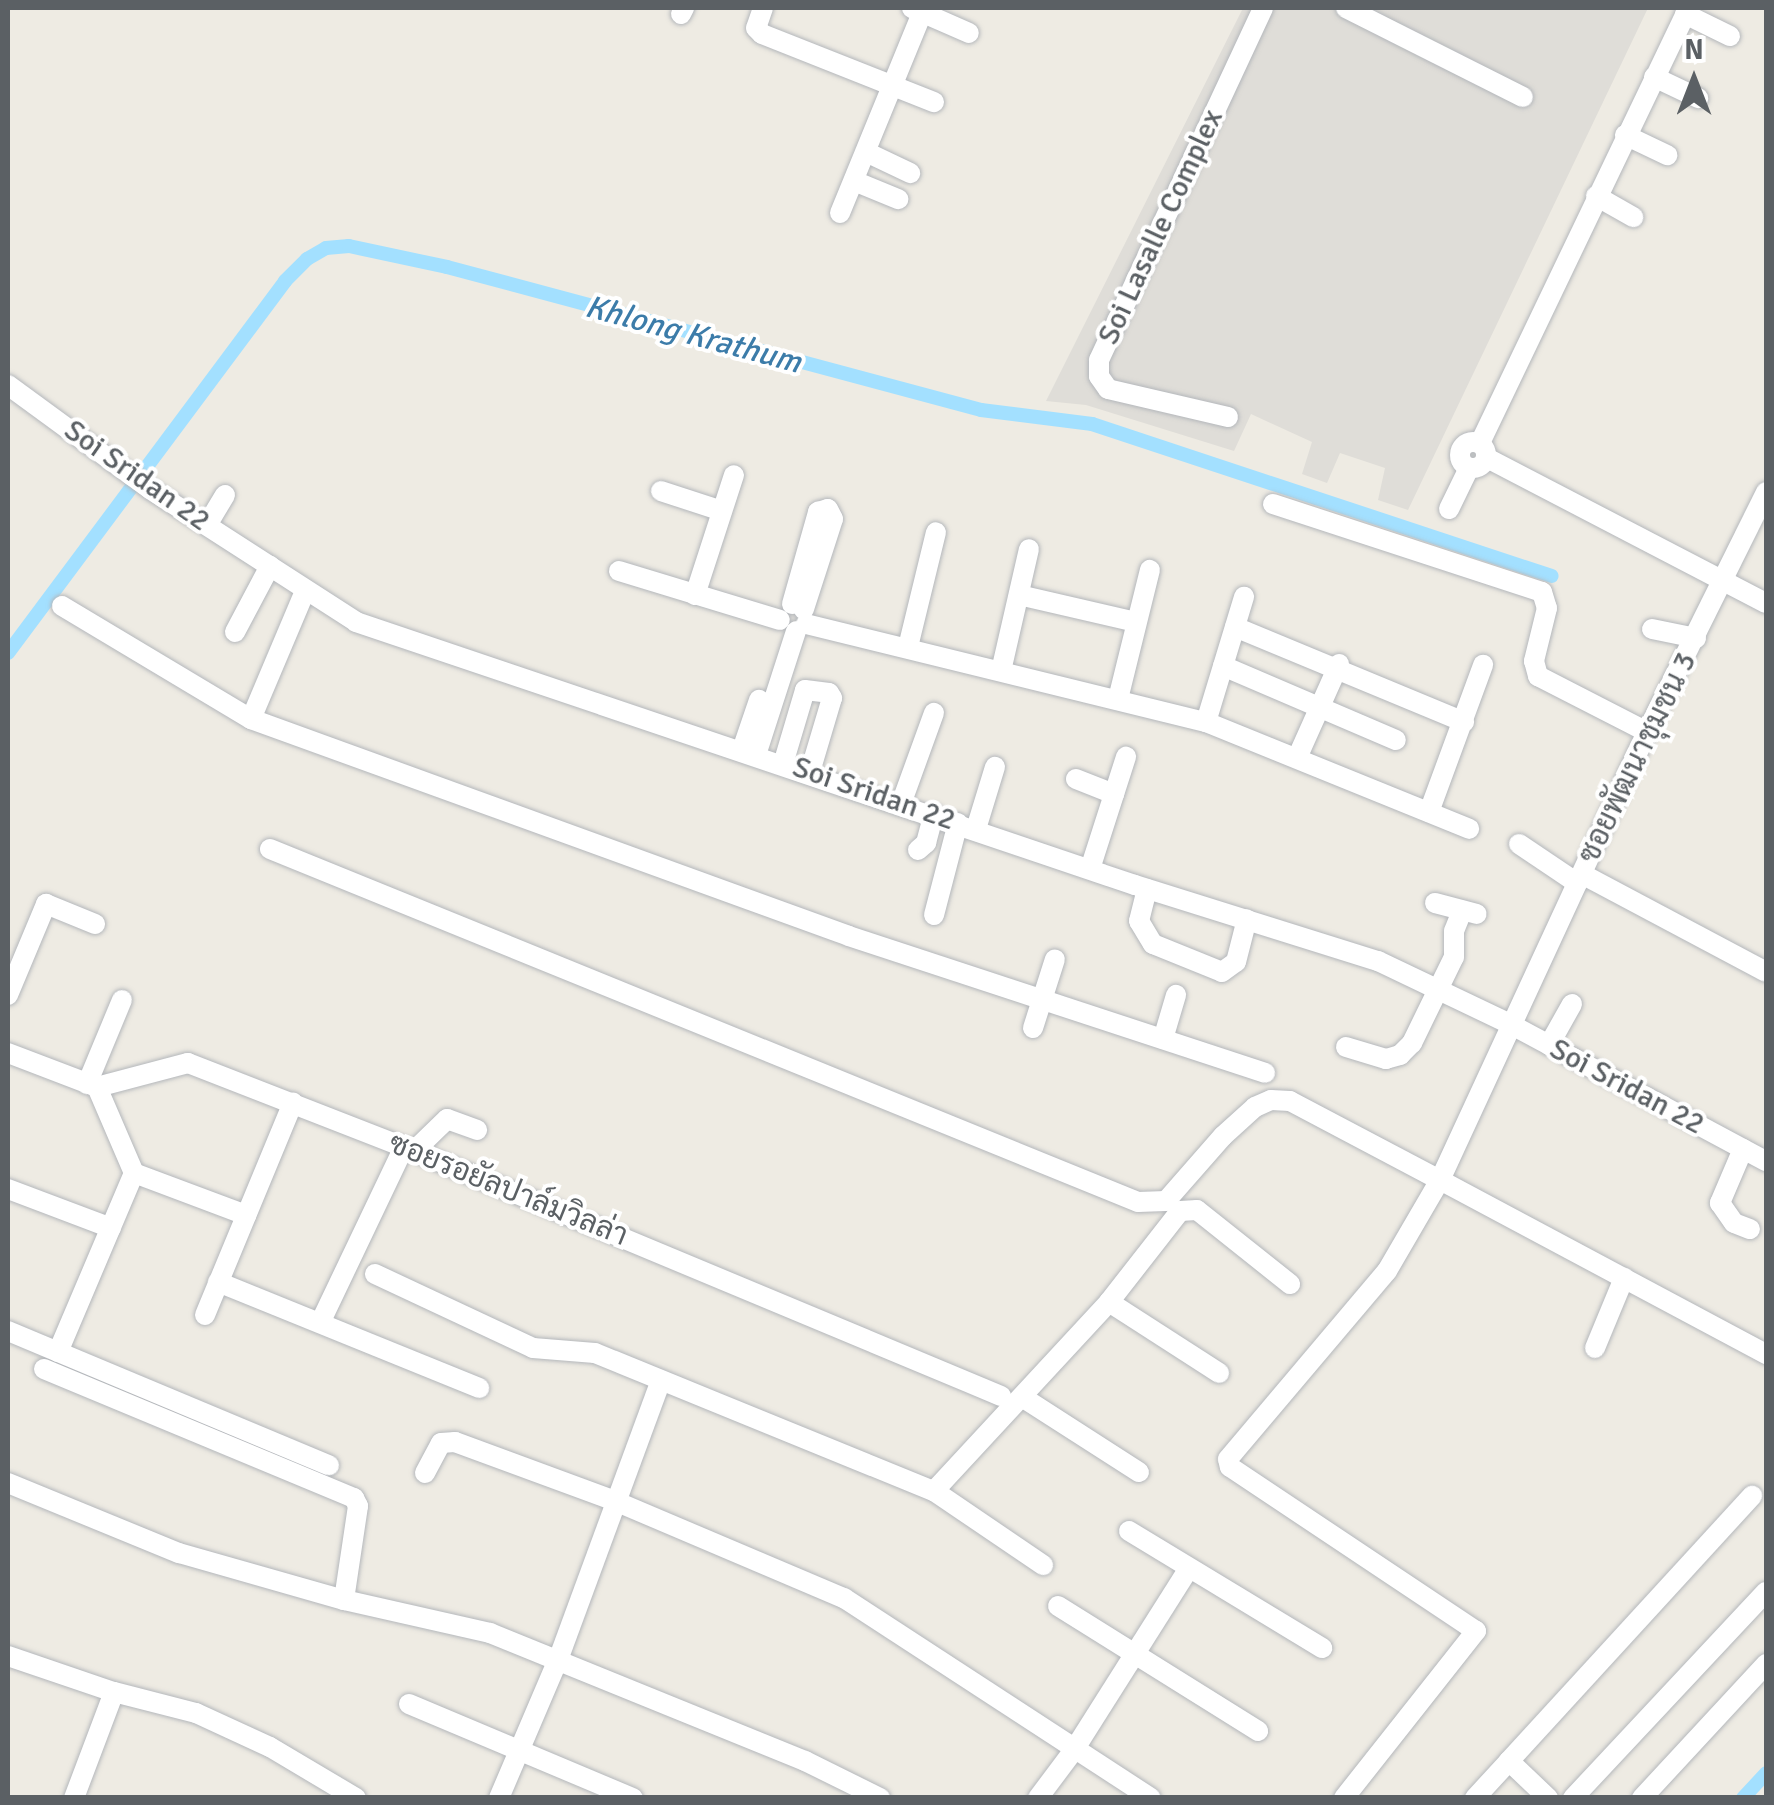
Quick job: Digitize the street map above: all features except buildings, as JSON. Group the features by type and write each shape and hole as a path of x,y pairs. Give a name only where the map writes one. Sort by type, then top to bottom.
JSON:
{"street":[{"path":"763,8 757,31 934,102"},
{"name":"Soi Lasalle Complex","path":"1228,417 1108,390 1099,376 1099,360 1263,8"},
{"path":"1346,8 1524,96"},
{"path":"840,213 894,86 920,9 969,33"},
{"path":"1449,509 1479,456 1596,196 1686,11 1730,36"},
{"path":"1654,77 1698,98"},
{"path":"1626,135 1667,155"},
{"path":"866,152 910,173"},
{"path":"854,180 898,199"},
{"path":"1596,196 1633,217"},
{"name":"Soi Sridan 22","path":"8,385 142,483 356,622 1147,888 1378,961 1510,1024 1766,1161"},
{"path":"1479,456 1766,603"},
{"path":"695,595 734,475"},
{"path":"662,491 722,512"},
{"name":"ซอยพัฒนาชุมชน 3","path":"1344,1798 1476,1631 1230,1466 1228,1459 1388,1271 1440,1180 1647,732 1766,492"},
{"path":"207,525 225,495"},
{"path":"1272,504 1542,592 1548,598 1534,661 1538,676 1647,732"},
{"path":"908,647 936,532"},
{"path":"1001,671 1029,549"},
{"path":"234,632 270,566"},
{"path":"1118,699 1150,570"},
{"path":"619,571 695,595 1206,722 1469,829"},
{"path":"251,719 304,591"},
{"path":"1018,595 1136,622"},
{"path":"1206,722 1244,597"},
{"path":"62,606 251,719 849,936 1265,1073"},
{"path":"749,752 794,619"},
{"path":"1235,627 1464,722"},
{"path":"1652,629 1696,638"},
{"path":"1429,812 1483,665"},
{"path":"1223,666 1396,740"},
{"path":"1298,758 1337,668"},
{"path":"784,764 805,690 829,694 832,698 810,772"},
{"path":"901,804 934,713"},
{"path":"1090,869 1126,757"},
{"path":"934,915 967,826 995,767"},
{"path":"1076,779 1114,794"},
{"path":"918,850 926,843 934,814"},
{"path":"1519,844 1580,879 1766,972"},
{"path":"270,849 1138,1202 1166,1201 1223,1136 1256,1107 1271,1100 1290,1102 1766,1354"},
{"path":"1147,888 1139,921 1153,944 1222,972 1236,962 1247,919"},
{"path":"1346,1047 1386,1059 1400,1055 1412,1042 1454,957 1454,931 1470,913 1435,903"},
{"path":"8,995 46,904 95,924"},
{"path":"1033,1028 1055,958"},
{"path":"1163,1039 1176,995"},
{"path":"92,1086 122,1000"},
{"path":"1549,1045 1572,1004"},
{"path":"8,1053 92,1086 134,1173 246,1215"},
{"name":"ซอยรอยัลปาล์มวิลล่า","path":"92,1086 188,1063 409,1149 1011,1396 1139,1472"},
{"path":"205,1315 293,1103"},
{"path":"321,1321 409,1149 447,1119 477,1130"},
{"path":"1743,1149 1720,1204 1734,1223 1750,1229"},
{"path":"51,1360 134,1173"},
{"path":"8,1189 112,1228"},
{"path":"934,1491 1011,1396 1109,1302 1180,1212 1197,1210 1290,1284"},
{"path":"375,1274 534,1348 595,1353 934,1491 1044,1565"},
{"path":"1594,1348 1624,1278"},
{"path":"218,1282 479,1388"},
{"path":"1109,1302 1219,1372"},
{"path":"8,1331 51,1360 354,1498 358,1506 344,1600"},
{"path":"51,1360 329,1465"},
{"path":"499,1798 558,1660 662,1380"},
{"path":"424,1473 441,1443 455,1442 615,1502 844,1598 1151,1798"},
{"path":"8,1483 179,1554 344,1600 471,1627 806,1761 880,1798"},
{"path":"1475,1798 1752,1496"},
{"path":"1129,1531 1322,1648"},
{"path":"1038,1798 1074,1750 1131,1654 1189,1568"},
{"path":"1573,1798 1766,1592"},
{"path":"1058,1606 1258,1732"},
{"path":"8,1656 114,1692 196,1713 232,1728 356,1798"},
{"path":"1642,1798 1766,1664"},
{"path":"74,1798 114,1692"},
{"path":"410,1704 633,1798"},
{"path":"1508,1761 1548,1798"}],"shaded area":[{"path":"1243,8 1648,8 1408,510 1378,500 1385,468 1340,453 1327,483 1302,474 1312,442 1251,414 1234,451 1086,405 1046,401"}],"waterway":[{"name":"Khlong Krathum","path":"8,653 285,281 307,259 326,248 349,246 447,267 981,410 1092,424 1552,576"},
{"path":"1743,1798 1766,1773"}]}
